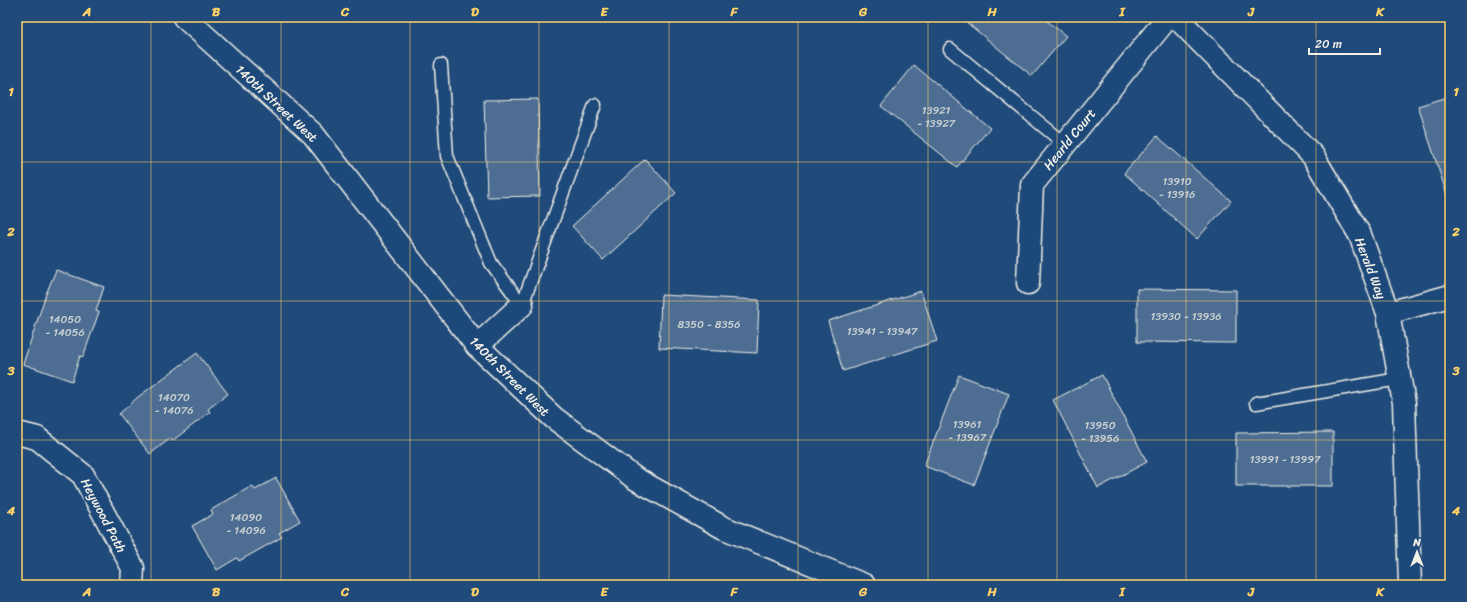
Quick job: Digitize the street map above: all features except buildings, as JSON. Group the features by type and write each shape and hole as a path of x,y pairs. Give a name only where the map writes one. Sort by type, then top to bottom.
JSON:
{"street":[{"name":"140th Street West","path":"184,17 312,134 477,346 554,418 636,479 724,528 864,585"},
{"name":"Hearld Court","path":"1028,283 1032,185 1168,17"},
{"name":"Herald Way","path":"1176,17 1313,156 1360,236 1388,313 1404,404 1410,585"},
{"path":"1388,313 1450,296"},
{"path":"477,346 522,305"},
{"name":"Heywood Path","path":"17,432 37,438 83,475 133,568 132,585"}],"lane":[{"path":"950,49 1065,144"},
{"path":"441,65 447,156 491,263 522,305"},
{"path":"522,305 595,105"},
{"path":"1256,403 1399,379"}]}
